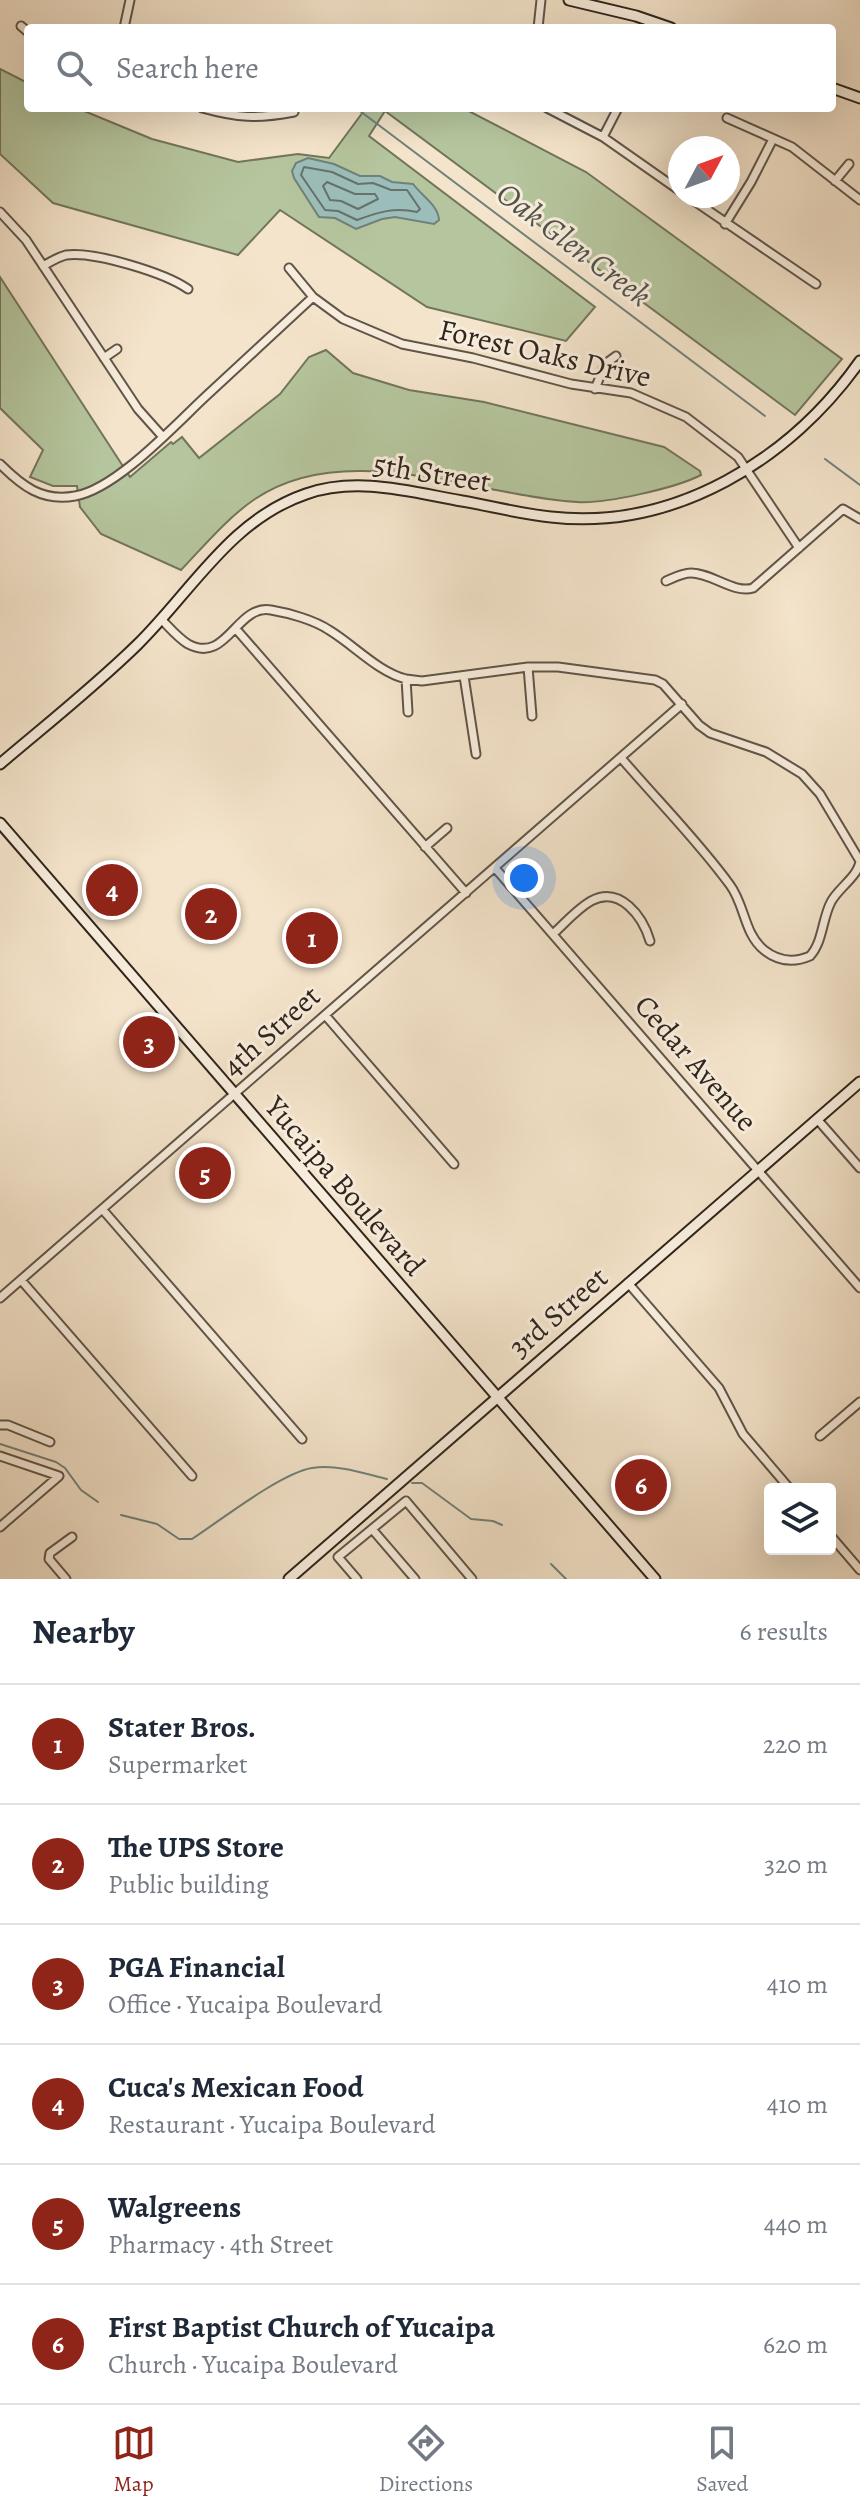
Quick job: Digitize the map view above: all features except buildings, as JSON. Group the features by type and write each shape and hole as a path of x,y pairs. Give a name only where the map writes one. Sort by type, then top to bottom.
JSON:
{"main road":[{"path":"569,0 659,24"},
{"path":"836,89 860,98"},
{"name":"5th Street","path":"0,764 126,655 217,555 249,524 273,508 311,492 352,486 383,487 553,517 630,514 661,507 693,496 748,470 767,457 810,422 860,361"},
{"name":"Yucaipa Boulevard","path":"0,823 655,1579"},
{"name":"3rd Street","path":"289,1579 860,1082"}],"street":[{"path":"125,24 130,0"},
{"path":"538,24 541,0"},
{"path":"216,112 253,119 294,112"},
{"path":"555,112 603,137 668,183"},
{"path":"603,137 616,112"},
{"path":"727,118 792,147 860,200"},
{"path":"725,224 773,139"},
{"path":"835,181 849,164"},
{"path":"703,208 816,284"},
{"path":"0,212 26,240 138,409 163,437"},
{"path":"43,266 66,255 89,255 170,277 188,289"},
{"name":"Forest Oaks Drive","path":"289,268 313,297 343,319 402,344 473,358 595,389 631,393 686,417 731,449 799,548"},
{"path":"0,464 19,484 34,493 53,497 90,492 114,477 163,437 313,297"},
{"path":"104,358 117,349"},
{"path":"595,389 605,364 616,356"},
{"path":"666,581 688,572 707,575 745,590 753,588 843,509 860,519"},
{"path":"161,619 182,640 197,647 218,645 257,610 272,610 319,625 392,674 406,679 422,681 528,667 558,667 655,680 663,684 699,725 710,733 777,756 802,774 820,794 858,856 860,866 831,901 818,942 810,956 792,961 773,955 758,944 731,886 622,759"},
{"path":"236,629 466,893"},
{"path":"528,667 532,716"},
{"path":"464,676 476,754"},
{"path":"406,679 408,712"},
{"name":"4th Street","path":"0,1298 682,704"},
{"path":"425,847 447,828"},
{"name":"Cedar Avenue","path":"495,868 860,1288"},
{"path":"553,934 592,901 611,897 623,902 636,914 646,927 650,941"},
{"path":"325,1015 454,1164"},
{"path":"817,1119 860,1168"},
{"path":"103,1210 302,1439"},
{"path":"21,1280 192,1476"},
{"path":"628,1283 719,1388 743,1434 785,1483"},
{"path":"820,1436 860,1402"},
{"path":"0,1425 8,1425 50,1442"},
{"path":"0,1456 59,1476 0,1527"},
{"path":"0,1468 10,1459"},
{"path":"357,1579 338,1557 406,1501 472,1579"},
{"path":"367,1511 375,1527 415,1579"},
{"path":"66,1579 49,1559 50,1553 72,1537"},
{"path":"836,1542 860,1570"}],"green space":[{"path":"0,69 24,81 24,112 87,112 152,139 238,162 298,154 329,158 363,112 384,112 369,136 595,307 566,341 427,307 280,210 238,255 53,203 0,154"},
{"path":"386,112 471,112 586,172 842,359 795,415"},
{"path":"0,277 130,477 171,442 173,444 182,437 199,458 280,394 309,357 326,350 353,373 409,390 484,402 664,447 700,471 701,475 640,494 577,502 413,475 371,471 330,472 291,481 255,499 225,523 181,570 101,534 80,507 77,486 53,486 30,477 43,450 0,408"}],"water":[{"path":"308,158 334,164 360,176 380,176 392,182 413,184 433,205 439,220 434,224 395,217 356,229 335,218 319,217 292,171 296,163"}],"waterway":[{"name":"Oak Glen Creek","path":"361,112 765,416"},
{"name":"Oak Glen Creek","path":"825,459 860,485"},
{"path":"0,1444 56,1462 65,1468 81,1490 98,1502"},
{"path":"121,1515 157,1524 179,1539 192,1539 268,1488 299,1472 331,1467 387,1479"},
{"path":"412,1483 422,1483 471,1519 502,1525"},
{"path":"551,1564 566,1579"}],"place":[{"name":"Cuca's Mexican Food","path":"112,890"},
{"name":"The UPS Store","path":"211,914"},
{"name":"Stater Bros.","path":"312,938"},
{"name":"PGA Financial","path":"149,1042"},
{"name":"Walgreens","path":"205,1173"},
{"name":"First Baptist Church of Yucaipa","path":"641,1485"}]}
